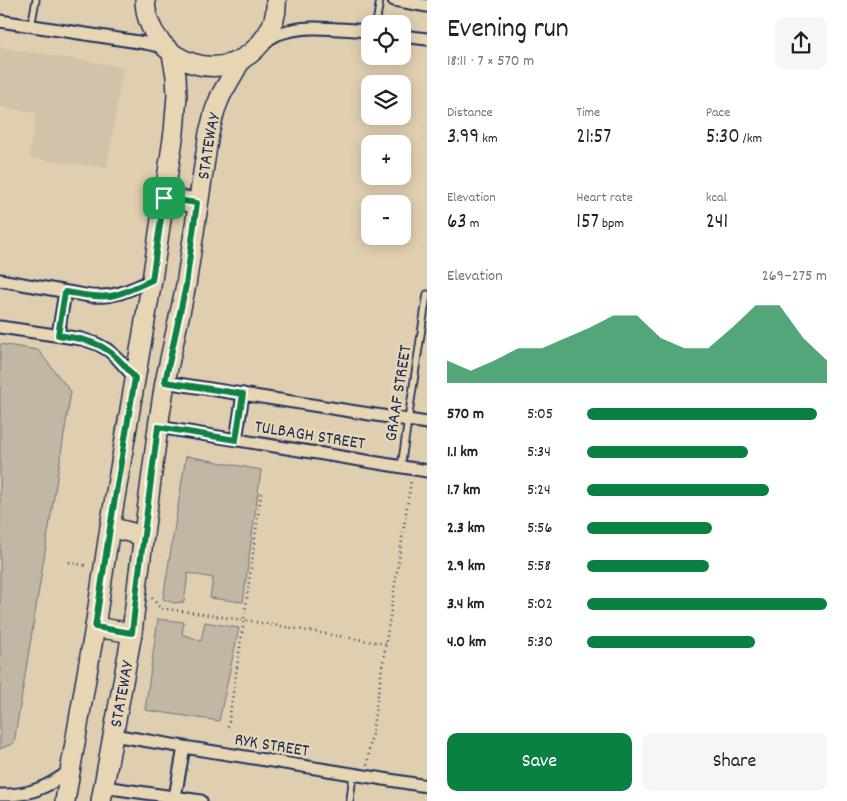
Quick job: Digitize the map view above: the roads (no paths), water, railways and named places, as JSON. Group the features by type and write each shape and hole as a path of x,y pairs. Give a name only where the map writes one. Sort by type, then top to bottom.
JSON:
{"main road":[{"path":"146,0 147,14 151,26 168,50 182,60 205,66 230,64 241,60 252,52 270,31 276,0"},
{"name":"STATEWAY","path":"65,801 152,280 176,114 177,85 168,50"},
{"name":"STATEWAY","path":"102,794 132,633 158,427 165,382 186,285 208,133 214,110 241,60"},
{"path":"164,198 197,203"},
{"path":"110,528 144,536"},
{"path":"95,627 132,633"}],"street":[{"path":"394,0 427,6"},
{"path":"0,21 145,43 168,50"},
{"path":"262,42 278,34 307,28 361,31"},
{"path":"411,37 427,39"},
{"path":"0,280 90,296 110,296 133,289 152,280"},
{"path":"58,335 65,292"},
{"path":"0,327 58,335 97,344 117,358 135,378"},
{"name":"TULBAGH STREET","path":"165,382 427,423"},
{"path":"236,440 243,394"},
{"name":"TULBAGH STREET","path":"158,427 427,471"},
{"name":"RYK STREET","path":"113,735 427,786"},
{"path":"175,797 184,747"},
{"path":"0,795 14,795 42,788 55,782 71,770"},
{"path":"102,794 175,797 201,801"}],"lane":[{"path":"31,26 36,0"},
{"path":"378,15 380,0"},
{"name":"GRAAF STREET","path":"401,467 427,294"},
{"path":"350,801 359,775"}]}
